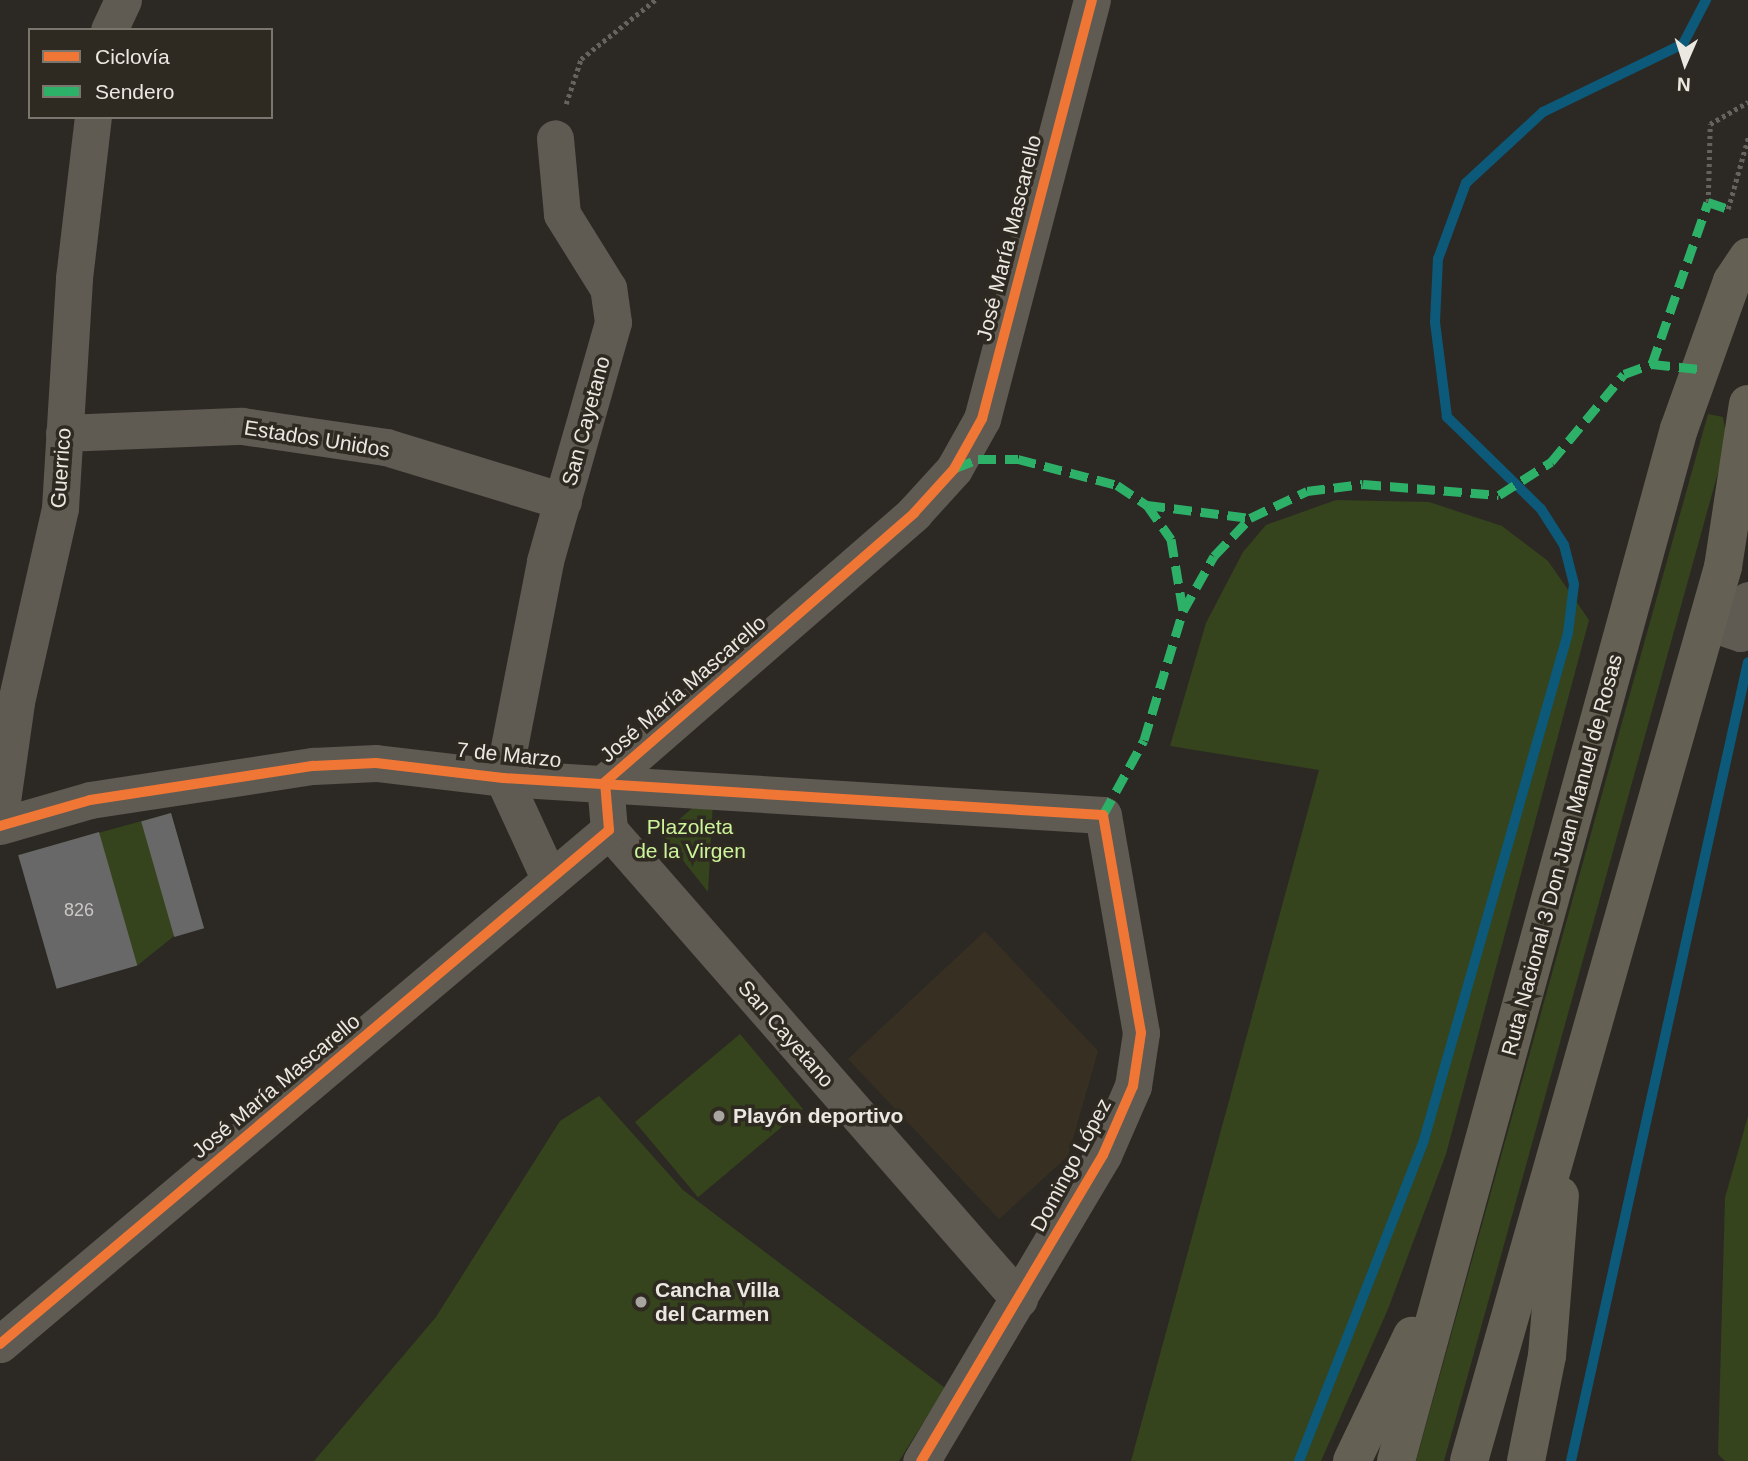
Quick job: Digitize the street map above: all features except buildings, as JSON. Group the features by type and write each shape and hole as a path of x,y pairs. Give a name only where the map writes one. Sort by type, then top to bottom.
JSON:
{"highway":[{"name":"Ruta Nacional 3 Don Juan Manuel de Rosas","path":"1396,1461 1679,429 1732,281 1748,257"},
{"path":"1469,1461 1568,1104 1723,567 1748,404"},
{"path":"1526,1461 1547,1356 1568,1104"},
{"path":"1353,1461 1457,1239"}],"street":[{"path":"110,28 123,0"},
{"name":"José María Mascarello","path":"0,1344 609,831 605,782 914,513 954,469 982,419 1092,0"},
{"name":"Guerrico","path":"0,815 16,702 60,508 64,433 93,119"},
{"name":"San Cayetano","path":"503,778 564,501 613,322 608,288 562,214 555,138"},
{"name":"Estados Unidos","path":"64,433 242,426 386,447 564,501"},
{"path":"1707,622 1740,633 1748,600"},
{"name":"7 de Marzo","path":"0,826 90,800 313,766 452,767 503,778 605,782 1103,815"},
{"path":"503,778 550,880"},
{"name":"Domingo López","path":"921,1461 1102,1155 1133,1086 1141,1033 1103,815"},
{"name":"San Cayetano","path":"609,831 1019,1299"}],"path":[{"path":"555,138 581,59 656,0"},
{"path":"1708,202 1710,124 1748,103"},
{"path":"1728,209 1748,138"}],"shaded area":[{"path":"985,931 1098,1051 1068,1156 999,1219 848,1059"}],"green space":[{"path":"1708,414 1723,417 1727,440 1444,1461 1416,1461"},
{"path":"1336,500 1429,502 1502,526 1548,561 1589,620 1446,1154 1388,1309 1321,1461 1131,1461 1319,770 1170,746 1206,623 1243,552 1266,525"},
{"name":"Plazoleta de la Virgen","path":"713,802 708,892 662,834 696,805"},
{"path":"171,813 204,928 174,936 138,965 59,984 18,855"},
{"name":"Playón deportivo","path":"740,1034 803,1109 698,1197 635,1122"},
{"path":"599,1096 683,1190 945,1388 899,1461 314,1461 436,1317 560,1121"},
{"path":"1748,1116 1748,1461 1725,1461 1718,1454 1725,1198"}],"waterway":[{"path":"1299,1461 1424,1140 1568,633 1574,584 1564,545 1541,509 1447,417 1435,322 1438,259 1466,183 1543,112 1683,44 1706,0"},
{"path":"1571,1461 1748,662"}],"marked path":[{"path":"1652,364 1708,202 1728,209"},
{"path":"1103,815 1144,740 1183,611 1214,556 1250,518 1307,491 1363,484 1499,495 1551,462 1624,374 1652,364 1699,369"},
{"path":"955,468 978,459 1018,459 1117,485 1147,505 1171,539 1183,611"},
{"path":"1147,505 1250,518"}],"cycle path":[{"path":"0,1344 609,830 605,782 914,513 954,469 982,419 1092,0"},
{"path":"0,826 90,800 313,766 376,763 503,778 1103,815 1141,1033 1133,1086 1103,1155 921,1461"}],"place":[{"name":"Playón deportivo","path":"719,1116"},
{"name":"Cancha Villa del Carmen","path":"641,1302"}]}
